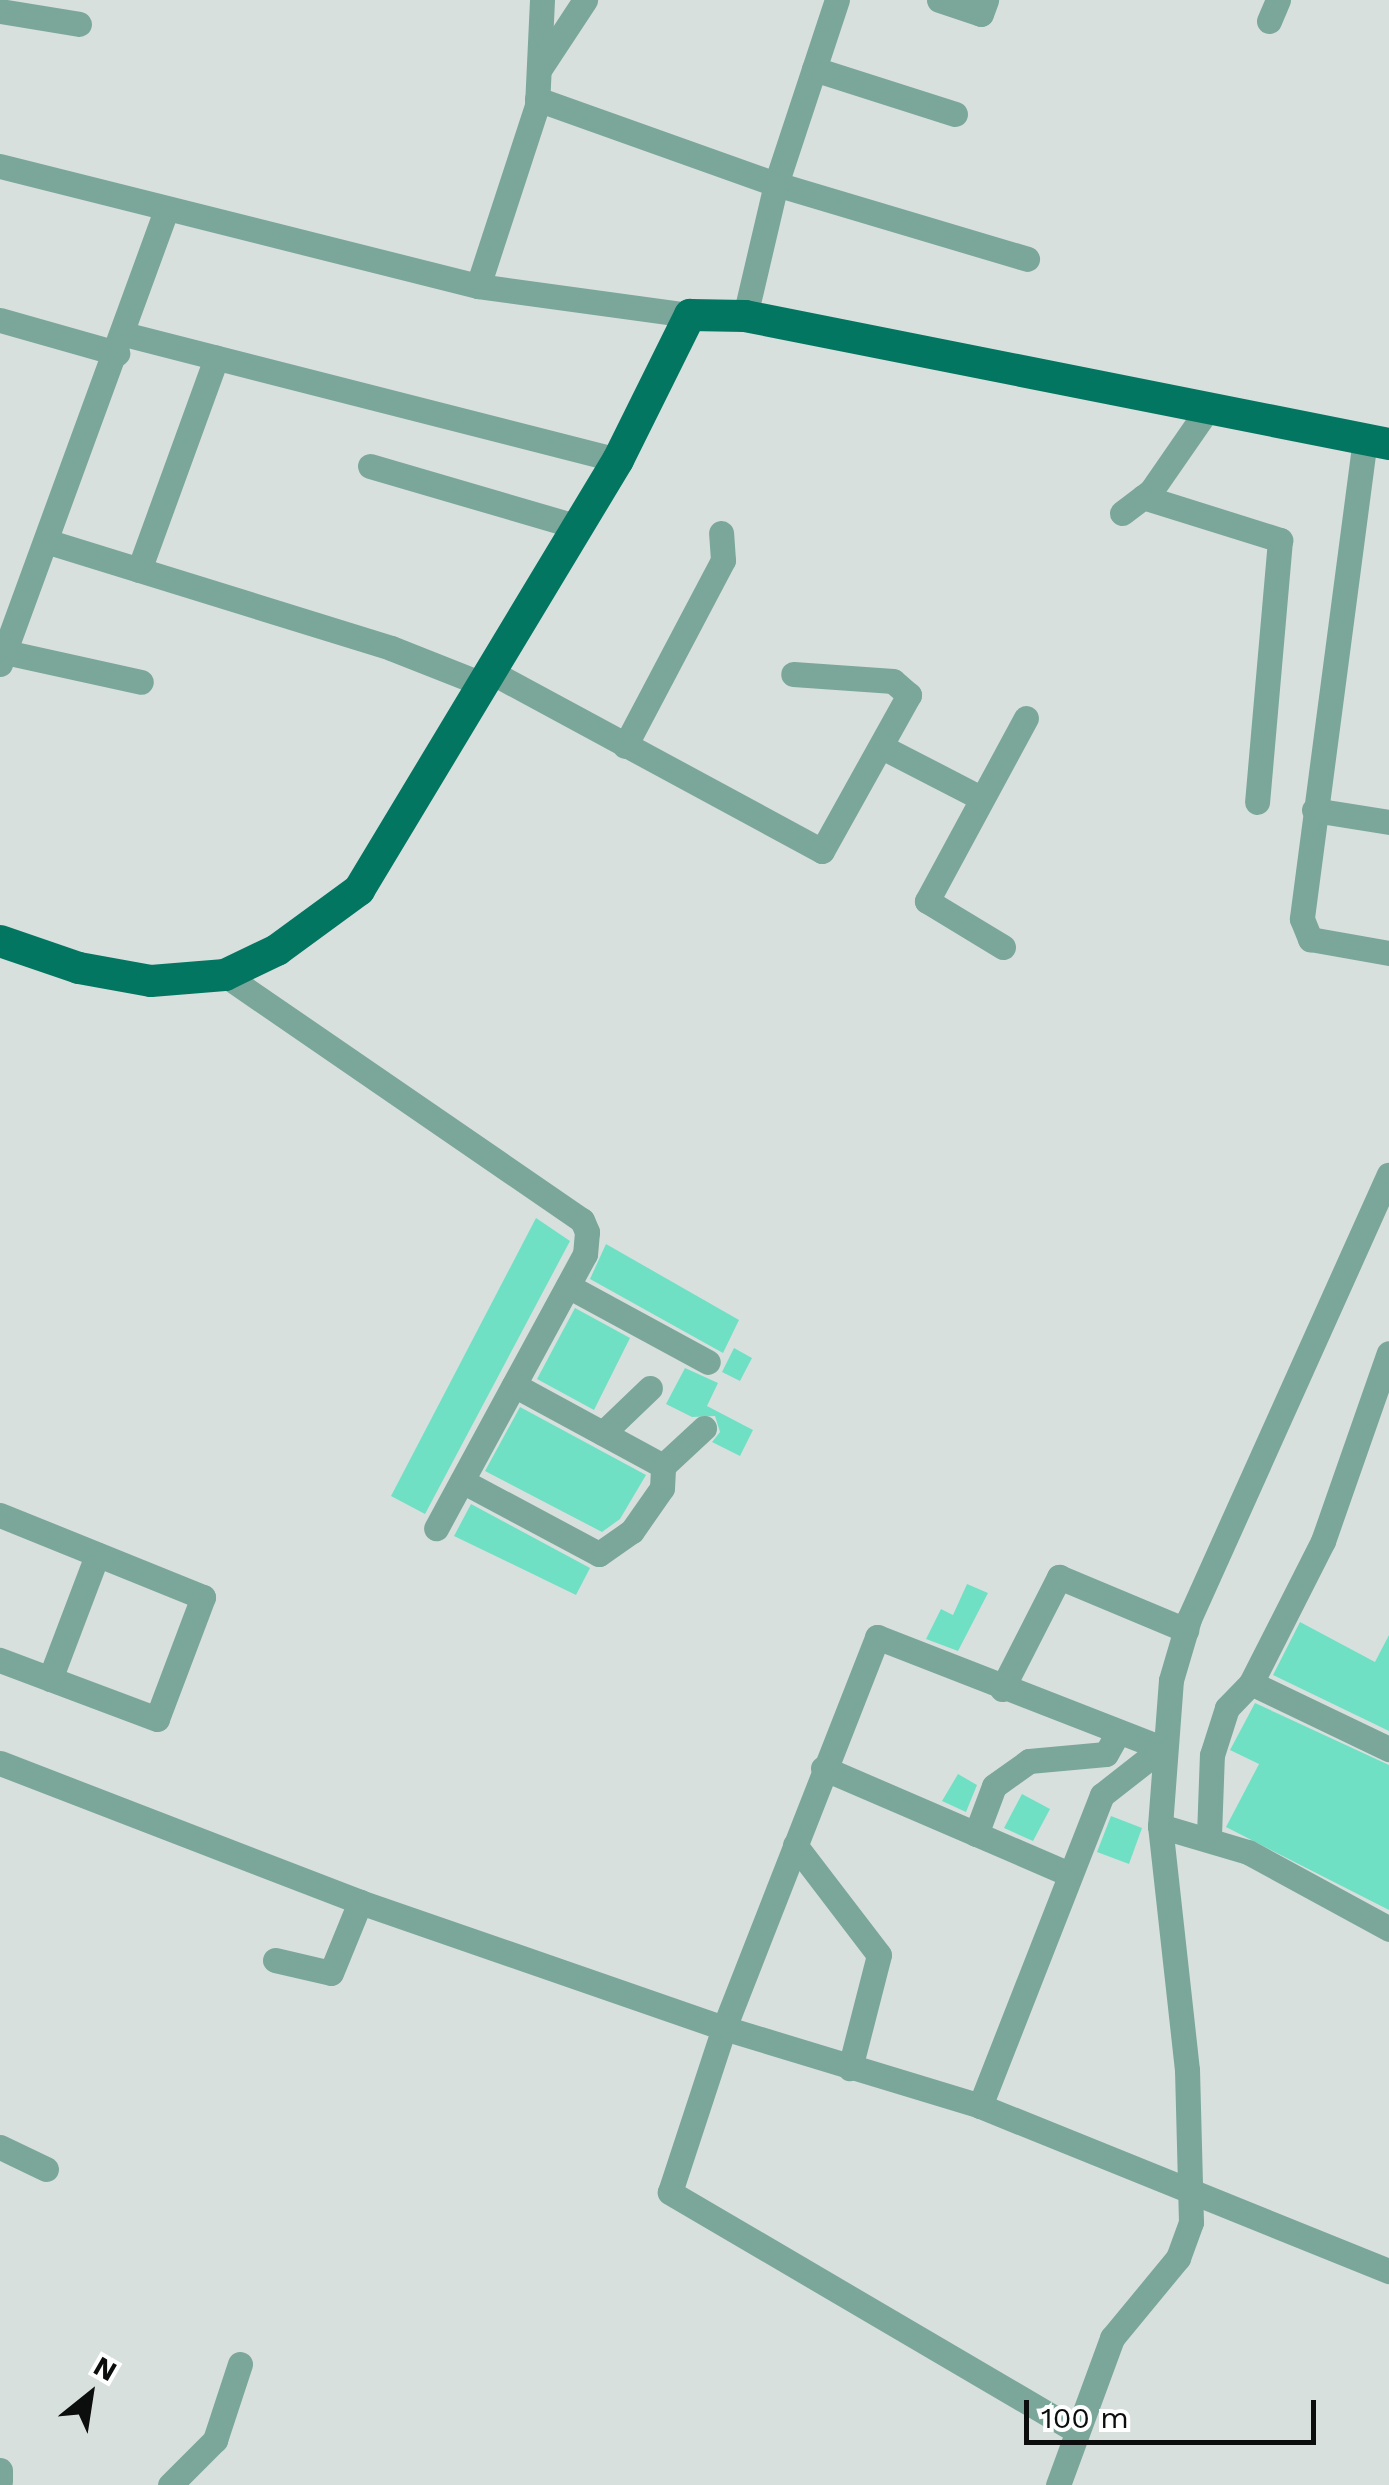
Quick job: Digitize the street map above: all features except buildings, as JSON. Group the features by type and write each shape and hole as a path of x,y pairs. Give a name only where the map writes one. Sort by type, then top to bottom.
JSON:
{"main road":[{"path":"0,941 150,981 224,974 277,950 359,890 579,528 618,460 690,315 746,316 1377,441"}],"street":[{"path":"478,286 537,98 542,0"},
{"path":"538,70 585,0"},
{"path":"746,316 776,184 837,0"},
{"path":"939,0 982,14 986,0"},
{"path":"0,11 80,24"},
{"path":"814,69 955,114"},
{"path":"537,98 776,184 1027,260"},
{"path":"0,166 478,286 690,315"},
{"path":"141,682 2,658 12,600 50,542 166,210"},
{"path":"0,320 216,358 618,460"},
{"path":"140,570 216,358"},
{"path":"1122,513 1144,496 1207,410"},
{"path":"1377,441 1314,810 1304,929 1326,945 1389,953"},
{"path":"370,466 579,528"},
{"path":"1144,496 1280,540 1257,802"},
{"path":"625,746 723,560 721,533"},
{"path":"50,542 489,679 822,851 909,694 904,686 793,674"},
{"path":"1003,947 933,912 927,901 1026,718"},
{"path":"882,747 980,797"},
{"path":"1314,810 1389,822"},
{"path":"224,974 582,1220 585,1254 436,1528"},
{"path":"1058,2485 1075,2430 1112,2338 1178,2258 1192,2196 1187,2070 1160,1826 1162,1748 1186,1630 1387,1186"},
{"path":"568,1286 708,1362"},
{"path":"1209,1835 1212,1755 1227,1708 1251,1683 1324,1540 1389,1354"},
{"path":"514,1385 663,1466"},
{"path":"604,1433 650,1388"},
{"path":"462,1481 599,1554 632,1531 662,1488 663,1466 704,1428"},
{"path":"0,1515 203,1596 157,1719 0,1660"},
{"path":"50,1679 97,1555"},
{"path":"1002,1689 1059,1577 1186,1630"},
{"path":"1075,2430 670,2192 724,2028 877,1637 1116,1736 1162,1748"},
{"path":"1251,1683 1389,1750"},
{"path":"976,1834 994,1786 1029,1762 1106,1754 1116,1736"},
{"path":"980,2106 1067,1873 1102,1795 1162,1748"},
{"path":"0,1763 360,1902 724,2028 980,2106 1192,2196 1389,2271"},
{"path":"823,1768 1067,1873"},
{"path":"1160,1826 1209,1835 1389,1930"},
{"path":"794,1844 879,1955 850,2068"},
{"path":"274,1960 330,1973 360,1902"},
{"path":"0,2146 46,2169"},
{"path":"170,2485 215,2440 240,2364"},
{"path":"0,2470 0,2481"}]}
